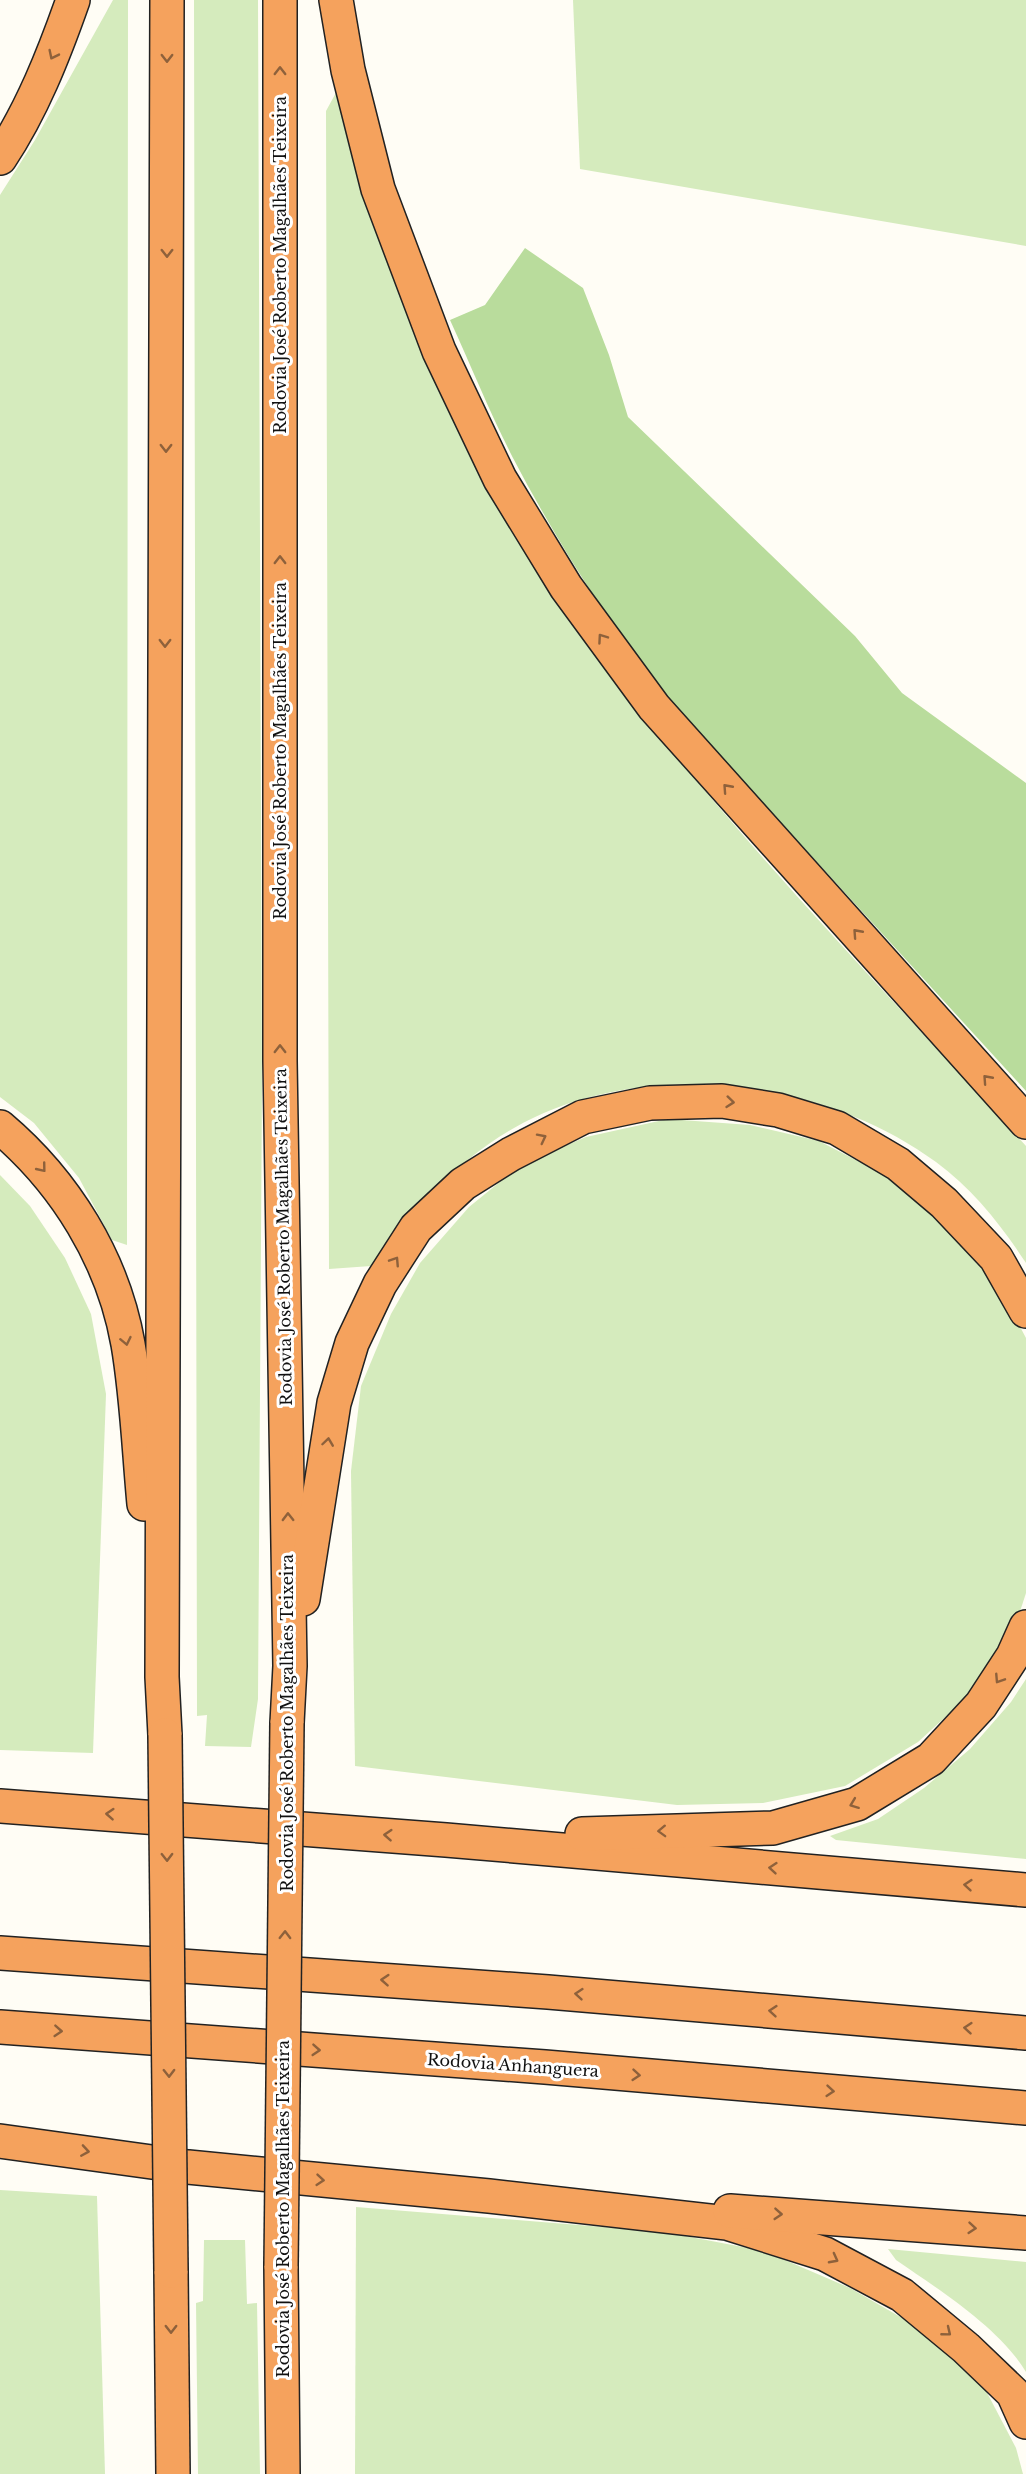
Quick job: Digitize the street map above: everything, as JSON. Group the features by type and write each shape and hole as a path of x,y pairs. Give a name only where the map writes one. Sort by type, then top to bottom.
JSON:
{"highway":[{"path":"0,158 57,45 73,0"},
{"path":"162,1677 167,0"},
{"name":"Rodovia José Roberto Magalhães Teixeira","path":"280,0 280,1061 290,1666 287,1723 281,2266 283,2474"},
{"path":"336,0 348,70 378,189 439,351 500,479 566,587 654,707 1026,1122"},
{"path":"290,1666 312,1550 334,1403 352,1343 380,1284 416,1228 463,1184 511,1154 583,1117 650,1103 722,1101 777,1110 837,1128 898,1164 944,1203 996,1258 1026,1311"},
{"path":"0,1127 28,1151 70,1202 108,1273 128,1344 162,1677 165,1735 173,2474"},
{"path":"446,1840 774,1828 857,1804 931,1759 981,1705 1013,1656 1026,1627"},
{"path":"4,1806 446,1840 1026,1890"},
{"path":"0,1953 548,1992 1026,2032"},
{"name":"Rodovia Anhanguera","path":"0,2026 545,2067 1026,2108"},
{"path":"9,2142 188,2167 489,2196 727,2223 825,2254 902,2295 966,2348 1013,2393 1026,2422"},
{"path":"489,2196 1026,2233"},
{"path":"281,2321 307,2474"},
{"path":"152,2474 171,2362"}],"green space":[{"path":"113,0 128,0 127,1245 112,1240 79,1178 34,1123 0,1097 0,195 35,140"},
{"path":"194,0 258,0 262,1088 258,1699 251,1747 205,1746 207,1715 197,1716"},
{"path":"573,0 1026,0 1026,246 580,169"},
{"path":"338,89 545,583 599,658 715,803 1026,1146 1026,1263 996,1221 962,1184 936,1162 890,1133 839,1111 785,1095 729,1086 673,1085 617,1091 564,1105 514,1128 472,1156 435,1190 371,1266 329,1269 326,111"},
{"path":"525,248 583,288 609,355 628,417 855,636 902,693 1026,783 1026,1091 666,697 624,640 565,551 513,458 450,320 485,305"},
{"path":"668,1119 750,1125 819,1141 881,1173 937,1216 993,1276 1026,1338 1026,1593 1012,1636 976,1689 918,1742 845,1786 763,1803 677,1805 355,1766 351,1471 361,1386 391,1314 420,1263 469,1207 522,1164 586,1137"},
{"path":"0,1175 30,1206 65,1258 91,1314 106,1394 93,1753 0,1750"},
{"path":"1026,1679 1026,1859 836,1840 830,1836 878,1819 924,1788 970,1749 1011,1702"},
{"path":"0,2190 97,2196 105,2474 0,2474"},
{"path":"356,2207 664,2232 764,2251 850,2288 930,2334 983,2385 1016,2448 1023,2474 355,2474"},
{"path":"204,2240 245,2240 247,2304 257,2303 260,2474 198,2474 196,2303 203,2301"},
{"path":"888,2249 1026,2262 1026,2372 1015,2356 985,2325 896,2260"}]}
